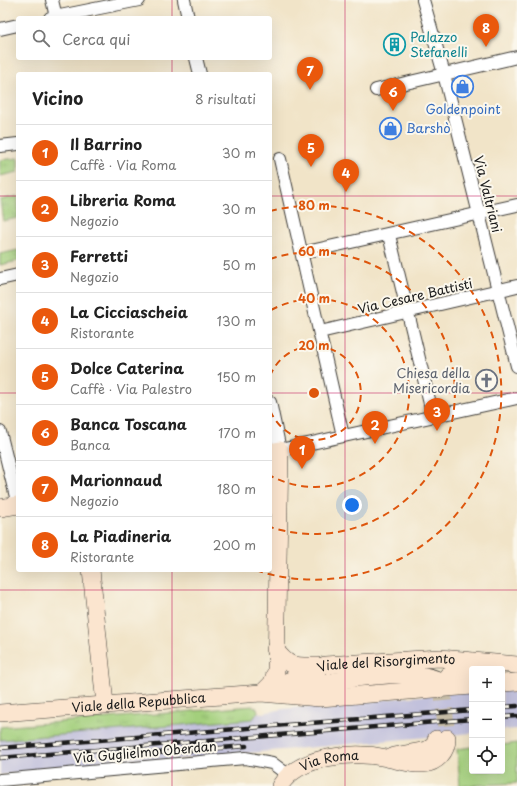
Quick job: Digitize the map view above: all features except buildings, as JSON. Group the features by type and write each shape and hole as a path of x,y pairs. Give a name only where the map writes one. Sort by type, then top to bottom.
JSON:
{"street":[{"path":"52,0 53,16"},
{"path":"58,16 139,0"},
{"path":"184,0 188,16"},
{"name":"Via Valtriani","path":"423,0 444,74 516,359"},
{"path":"0,29 16,25"},
{"path":"376,90 517,57"},
{"path":"196,60 200,72"},
{"path":"0,146 16,144"},
{"path":"280,158 343,436"},
{"path":"302,253 389,235 517,205"},
{"path":"389,235 433,416"},
{"path":"0,279 16,275"},
{"name":"Via Cesare Battisti","path":"320,332 517,286"},
{"path":"275,451 517,398"},
{"path":"270,694 276,671 275,451 272,422"},
{"path":"0,432 16,496"},
{"path":"0,508 16,504"},
{"path":"91,572 105,704"},
{"path":"275,649 284,661 294,666 325,666"},
{"name":"Viale del Risorgimento","path":"270,694 325,666 436,658 517,665"},
{"name":"Viale del Risorgimento","path":"270,694 326,682 416,674 437,684 448,675 469,672"},
{"path":"505,673 517,673"},
{"path":"505,683 517,682"},
{"name":"Viale del Risorgimento","path":"270,694 330,698 469,686"},
{"name":"Viale della Repubblica","path":"0,713 105,704 270,694"},
{"name":"Via Roma","path":"284,781 307,764 328,758 357,756 386,758 427,750 442,738"},
{"name":"Via Guglielmo Oberdan","path":"0,780 244,758 266,761 284,781"}],"shaded area":[{"path":"517,687 517,729 505,730 505,688"},
{"path":"469,691 469,733 0,775 0,740 253,719 257,714 284,709"}],"green space":[{"path":"16,158 16,172 0,176 0,160"},
{"path":"16,196 16,218 3,221 0,200"},
{"path":"16,250 16,261 0,265 0,254"},
{"path":"253,706 257,708 258,712 253,719 0,740 0,727"},
{"path":"517,743 517,783 460,786 457,749 469,747 469,774 505,774 505,745"}],"tunnel":[{"path":"442,684 447,738"}],"railway":[{"path":"505,707 517,706"},
{"path":"0,748 469,710"},
{"path":"505,717 517,716"},
{"path":"0,758 469,719"},
{"path":"108,757 246,746"}],"place":[{"name":"Palazzo Stefanelli","path":"395,44"},
{"name":"La Piadineria","path":"486,47"},
{"name":"Goldenpoint","path":"463,87"},
{"name":"Marionnaud","path":"310,90"},
{"name":"Banca Toscana","path":"393,111"},
{"name":"Barshò","path":"390,128"},
{"name":"Dolce Caterina","path":"311,167"},
{"name":"La Cicciascheia","path":"346,192"},
{"name":"Chiesa della Misericordia","path":"486,380"},
{"name":"Ferretti","path":"437,431"},
{"name":"Libreria Roma","path":"375,444"},
{"name":"Il Barrino","path":"302,469"}]}
